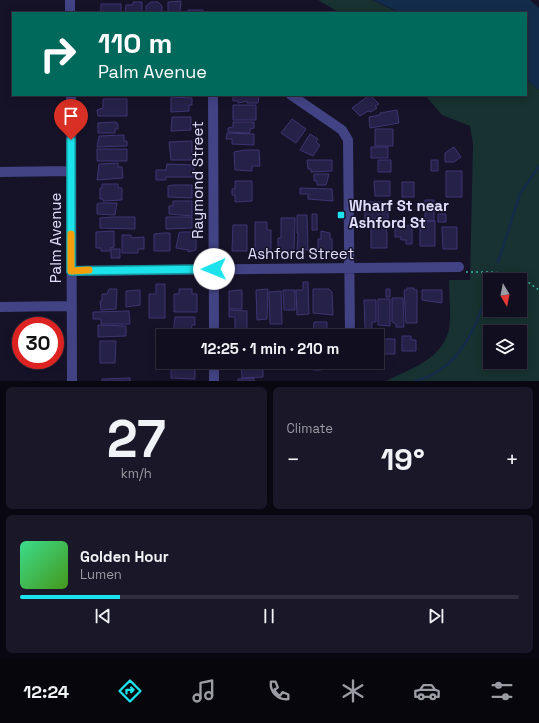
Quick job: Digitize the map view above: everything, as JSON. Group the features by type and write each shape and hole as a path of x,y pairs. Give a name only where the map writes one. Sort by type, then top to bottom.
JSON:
{"street":[{"path":"70,0 70,12"},
{"name":"Palm Avenue","path":"71,96 72,381"},
{"name":"Raymond Street","path":"213,96 214,329"},
{"path":"292,96 342,130 348,140 350,329"},
{"path":"0,172 71,171"},
{"name":"Ashford Street","path":"71,271 459,267"},
{"path":"0,307 71,306"},
{"path":"214,369 214,381"}],"path":[{"path":"459,267 468,273 491,272 518,275 539,290"}],"green space":[{"path":"318,0 372,0 398,12 338,12"},
{"path":"527,80 539,90 539,381 386,381 422,363 438,350 444,342 449,328 449,280 470,280 473,144 470,126 442,115 426,96 527,96"}],"water":[{"path":"373,0 530,0 539,8 539,90 527,80 527,12 399,12"}],"building":[{"path":"181,1 180,12 168,12 168,2"},
{"path":"133,2 142,2 142,12 125,12 126,5 133,5"},
{"path":"151,2 158,2 162,6 162,12 146,12 146,6"},
{"path":"101,4 121,4 121,12 101,12"},
{"path":"188,10 203,10 203,12 188,12"},
{"path":"233,96 259,96 258,103 247,103 247,101 238,103 238,101 233,101"},
{"path":"369,96 371,96 379,104 375,106 377,108 371,112 368,111 360,116 352,108"},
{"path":"171,97 192,98 192,105 189,105 189,111 171,112"},
{"path":"103,99 127,99 127,116 98,116 97,110 103,108"},
{"path":"233,105 256,105 256,120 233,120"},
{"path":"397,110 399,123 370,128 369,117 380,115 380,113"},
{"path":"172,117 191,117 191,130 171,131"},
{"path":"292,119 306,129 296,143 281,133"},
{"path":"116,122 118,124 118,129 115,129 115,133 98,133 98,123"},
{"path":"233,122 254,122 254,128 250,129 250,132 247,133 228,132 228,128 233,127"},
{"path":"375,129 393,129 393,146 375,146"},
{"path":"227,133 254,134 254,145 232,144 232,139 226,139"},
{"path":"310,134 318,139 316,142 320,145 313,156 300,150"},
{"path":"124,135 124,141 127,141 127,146 97,147 99,136"},
{"path":"192,141 192,160 171,160 169,142"},
{"path":"371,147 388,147 388,158 371,158"},
{"path":"454,147 461,157 454,162 445,162 445,153"},
{"path":"97,149 127,149 127,161 97,161"},
{"path":"259,150 260,166 252,166 252,171 235,170 234,152"},
{"path":"307,160 332,160 332,171 311,172 311,169 308,169"},
{"path":"378,160 391,160 391,172 378,172"},
{"path":"431,160 438,160 438,171 431,171"},
{"path":"118,163 118,167 122,167 123,178 97,180 99,164"},
{"path":"167,164 194,165 194,177 166,177 166,180 156,180 156,170 166,170"},
{"path":"446,171 462,171 462,197 446,197"},
{"path":"314,174 329,174 326,185 317,185 317,181 314,181"},
{"path":"235,181 252,181 252,201 235,202 235,195 232,195 232,189 235,189"},
{"path":"374,181 390,181 390,196 375,196"},
{"path":"402,182 414,182 414,197 402,197"},
{"path":"102,184 118,184 118,188 122,188 122,200 103,201 103,199 100,199 100,188 102,188"},
{"path":"192,185 192,198 168,197 168,186"},
{"path":"300,188 332,189 333,201 308,199 308,194 300,194"},
{"path":"425,200 434,200 434,221 425,221"},
{"path":"173,201 192,201 192,216 169,214 169,206 173,206"},
{"path":"365,202 388,202 388,219 365,219"},
{"path":"117,203 115,215 97,214 97,204"},
{"path":"312,214 317,214 317,230 312,230"},
{"path":"438,214 446,214 446,222 438,222"},
{"path":"297,215 307,215 308,250 301,250 301,252 297,252"},
{"path":"135,217 135,229 100,228 100,218"},
{"path":"166,217 192,217 192,228 166,229"},
{"path":"281,218 295,218 294,251 278,251 278,238 281,238"},
{"path":"425,221 435,221 435,246 420,246 420,225 425,225"},
{"path":"255,222 267,222 267,230 271,230 271,251 255,251"},
{"path":"400,224 405,224 405,226 412,225 412,244 406,244 406,240 401,240 401,237 395,237 395,228"},
{"path":"233,225 247,225 247,251 232,251"},
{"path":"371,226 385,226 387,232 387,248 371,248"},
{"path":"442,227 457,227 457,249 443,249"},
{"path":"114,231 114,247 110,248 110,251 101,251 101,248 96,248 96,232"},
{"path":"321,231 330,233 330,239 332,239 332,252 318,252 318,239 321,239"},
{"path":"196,232 196,250 188,252 188,250 176,248 179,233"},
{"path":"170,233 170,251 154,251 154,234"},
{"path":"122,235 131,235 131,238 144,237 144,249 138,249 138,253 122,253"},
{"path":"111,249 120,249 120,258 111,258"},
{"path":"303,282 308,282 309,314 297,315 296,290 303,290"},
{"path":"156,284 165,284 165,318 149,318 149,294 156,294"},
{"path":"407,288 414,288 414,290 417,290 417,323 406,323 404,290 407,290"},
{"path":"109,289 117,289 116,309 101,310 100,301 102,301 102,294 107,294"},
{"path":"179,289 192,289 192,294 197,294 197,312 174,312 174,294 179,294"},
{"path":"268,289 267,319 257,320 256,290"},
{"path":"313,289 329,289 332,292 333,315 313,313"},
{"path":"386,289 390,289 390,297 386,297"},
{"path":"140,290 140,305 126,307 126,291"},
{"path":"242,290 242,309 229,309 229,291"},
{"path":"283,290 295,290 295,310 284,310"},
{"path":"422,290 442,290 442,303 422,300"},
{"path":"281,291 282,324 270,324 269,292"},
{"path":"392,298 403,298 404,327 396,327 396,324 392,322"},
{"path":"378,299 390,299 390,326 378,325"},
{"path":"364,300 376,300 376,322 372,322 372,329 365,329"},
{"path":"229,310 247,311 247,329 235,329 235,317 229,317"},
{"path":"129,311 130,324 101,324 101,319 93,319 93,312"},
{"path":"175,317 195,317 195,325 192,325 192,329 174,329"},
{"path":"314,322 327,322 327,329 313,329"},
{"path":"98,325 126,326 126,336 98,337"},
{"path":"402,336 411,336 411,340 416,340 416,351 402,351"},
{"path":"384,339 395,339 395,354 384,354"},
{"path":"100,341 116,341 115,363 100,363"},
{"path":"171,369 195,369 195,379 171,378"},
{"path":"241,369 263,369 263,377 242,378"},
{"path":"130,378 130,381 102,381 102,379"},
{"path":"254,378 254,381 238,381 238,379"}],"waterway":[{"path":"498,262 520,194 539,166"},
{"path":"415,381 431,375 444,367 455,356 472,331 483,305"}],"slow traffic":[{"path":"71,234 71,271 89,270"}],"place":[{"name":"Wharf St near Ashford St","path":"341,215"}],"route":[{"path":"71,140 71,271 214,269"}]}
